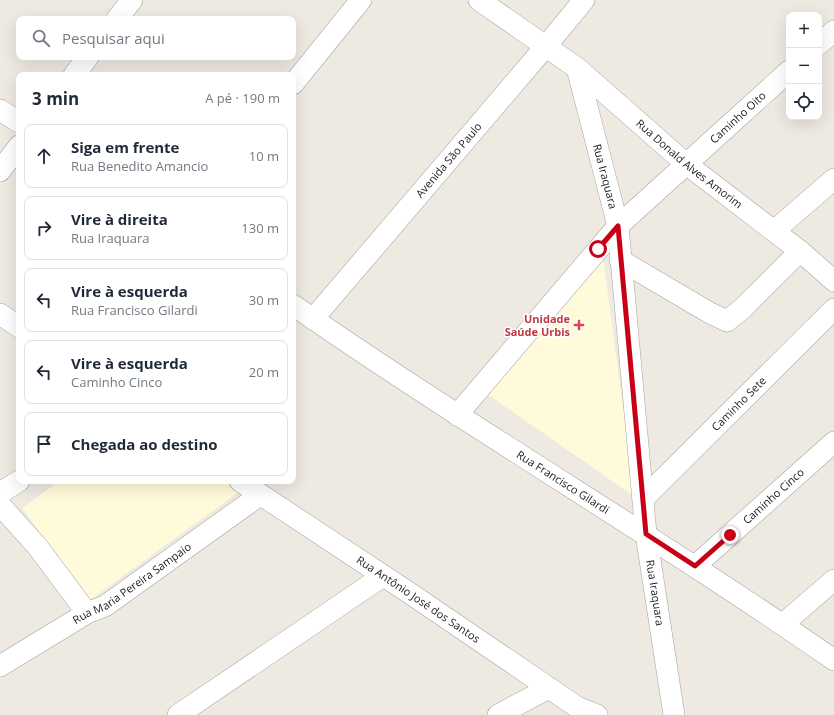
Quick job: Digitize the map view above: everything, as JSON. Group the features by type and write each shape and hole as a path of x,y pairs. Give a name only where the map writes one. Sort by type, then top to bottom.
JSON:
{"street":[{"path":"119,16 132,0"},
{"path":"296,80 361,0"},
{"name":"Rua Donald Alves Amorim","path":"479,0 577,68 685,163 800,251 834,281"},
{"name":"Avenida São Paulo","path":"313,319 584,0"},
{"path":"822,41 834,31"},
{"path":"76,72 86,60"},
{"name":"Rua Iraquara","path":"577,68 618,226 646,534 674,715"},
{"name":"Caminho Oito","path":"457,415 618,226 685,163 786,74"},
{"path":"0,110 16,120"},
{"path":"0,171 16,150"},
{"path":"774,231 834,178"},
{"path":"620,260 710,313 727,321 742,309 800,251"},
{"name":"Rua Francisco Gilardi","path":"296,307 457,415 695,566 783,624 834,660"},
{"name":"Caminho Sete","path":"643,499 834,309"},
{"path":"0,314 16,325"},
{"name":"Caminho Cinco","path":"695,566 834,442"},
{"path":"0,493 16,483"},
{"name":"Rua Antônio José dos Santos","path":"244,484 577,707 597,715"},
{"name":"Rua Maria Pereira Sampaio","path":"0,666 87,613 105,606 260,495"},
{"path":"0,505 37,546 87,613"},
{"path":"178,715 383,576"},
{"path":"783,624 834,580"},
{"path":"498,715 549,688"}],"shaded area":[{"name":"Unidade Saúde Urbis","path":"603,257 635,497 487,394"},
{"path":"56,484 244,484 247,486 90,600 22,508"}],"place":[{"name":"Unidade Saúde Urbis","path":"579,325"}],"route":[{"path":"598,249 618,226 646,534 695,566 730,535"}]}
